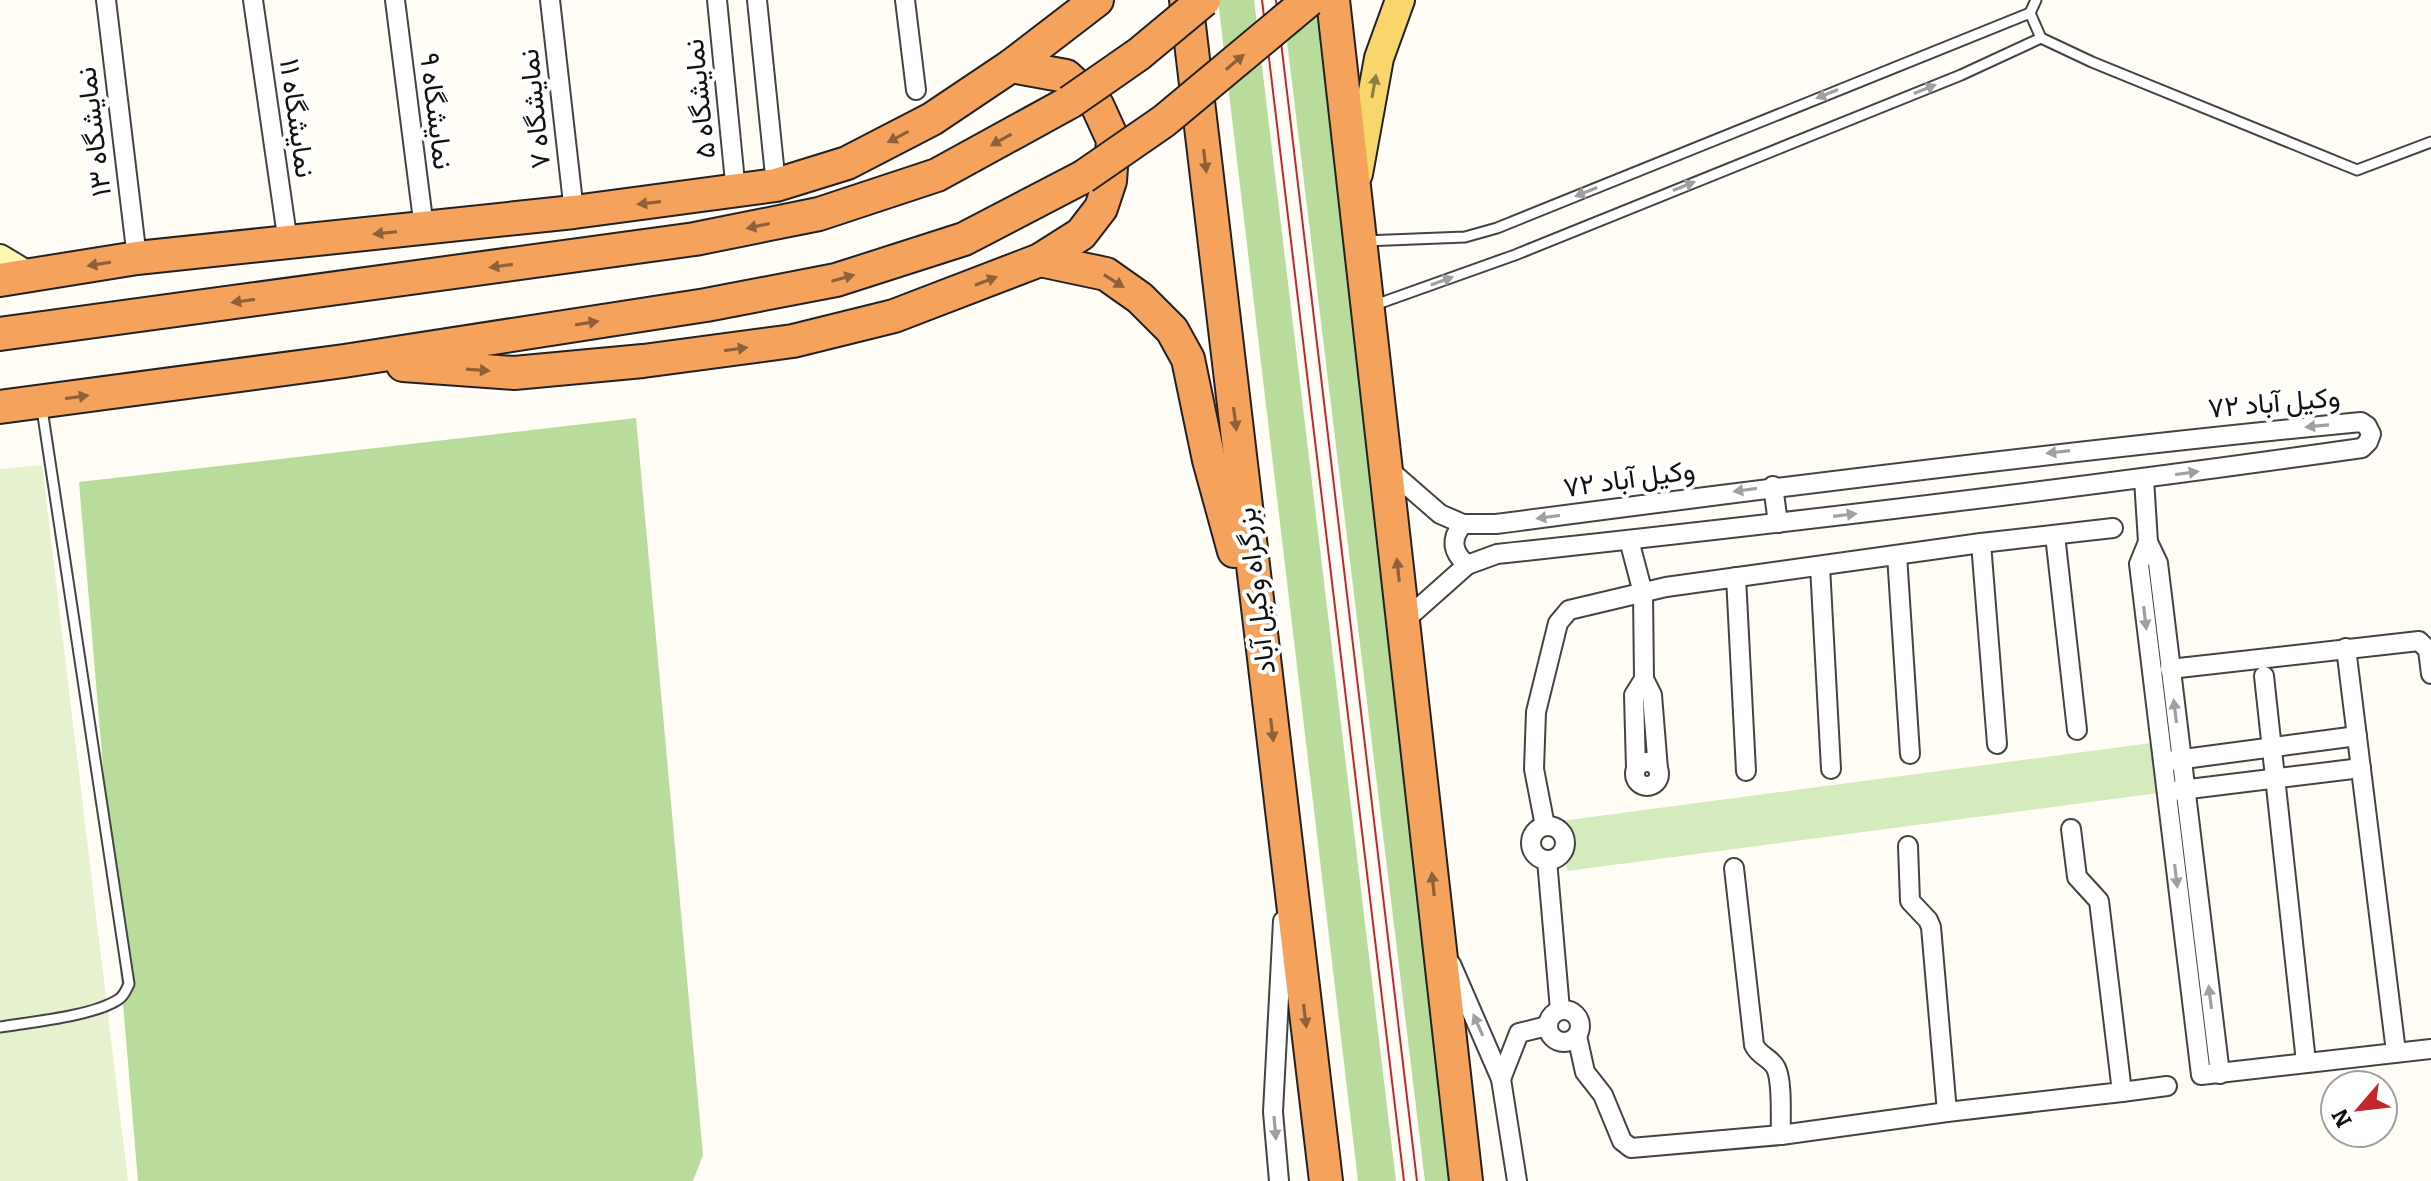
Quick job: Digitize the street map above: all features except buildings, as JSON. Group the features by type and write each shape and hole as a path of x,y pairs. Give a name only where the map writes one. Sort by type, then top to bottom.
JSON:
{"highway":[{"path":"9,282 137,258 574,212 776,185 847,163 932,119 1011,66 1097,0"},
{"name":"بزرگراه وکیل آباد","path":"1186,0 1326,1181"},
{"path":"0,334 695,239 819,214 937,175 1070,102 1139,54 1204,0"},
{"path":"0,407 344,361 706,305 836,280 964,239 1083,177 1164,121 1309,0"},
{"path":"1333,0 1466,1181"},
{"path":"344,361 514,373 643,361 793,341 894,316 1040,260 1081,234 1101,208 1110,181 1113,140 1097,105 1066,76 1011,66"},
{"path":"1040,260 1106,274 1140,298 1172,330 1188,359 1209,460 1262,652"},
{"path":"1448,1018 1488,1181"},
{"path":"1309,1053 1310,1181"}],"main road":[{"path":"1356,191 1379,58 1400,0"}],"street":[{"name":"نمایشگاه ۱۳","path":"106,0 137,258"},
{"name":"نمایشگاه ۱۱","path":"253,0 288,243"},
{"name":"نمایشگاه ۹","path":"395,0 424,228"},
{"name":"نمایشگاه ۷","path":"550,0 574,212"},
{"name":"نمایشگاه ۵","path":"717,0 736,192"},
{"path":"757,0 776,185"},
{"path":"905,0 916,90"},
{"path":"0,258 9,282"},
{"name":"۷۲ وکیل آباد","path":"1404,621 1467,565 1497,554 2144,479 2362,448 2371,434 2361,422 2121,445 1773,486 1496,524 1463,524"},
{"path":"1386,467 1440,514 1463,524 1455,533 1453,546 1457,557 1467,565"},
{"path":"2144,479 2148,542 2158,563 2181,759 2176,791 2200,1073 2204,1076 2431,1049"},
{"path":"1773,486 1778,523"},
{"path":"1560,1010 1547,860 1560,855 1565,843 1558,828 1545,826 1534,769 1536,712 1558,623 1569,610 1666,587 1981,543 2113,528"},
{"path":"2055,535 2077,730"},
{"path":"1629,540 1643,593 1644,679 1652,695 1659,776 1656,782 1643,786 1637,782 1634,695 1644,679"},
{"path":"2148,542 2139,564 2162,762 2176,791 2220,1074"},
{"path":"1981,543 1997,744"},
{"path":"1897,555 1910,754"},
{"path":"1820,566 1831,769"},
{"path":"1736,577 1746,771"},
{"path":"2170,669 2419,641 2428,650 2431,674"},
{"path":"2346,648 2396,1052"},
{"path":"2264,676 2306,1062"},
{"path":"2162,762 2357,736"},
{"path":"2176,791 2361,768"},
{"path":"2071,829 2077,877 2099,901 2122,1092"},
{"path":"1908,846 1910,901 1931,927 1947,1112"},
{"path":"1279,1181 1273,1112 1286,855"},
{"path":"1734,868 1754,1045 1758,1053 1772,1062 1778,1073 1781,1135"},
{"path":"1439,937 1501,1079 1517,1181"},
{"path":"1577,1036 1568,1042 1550,1035 1547,1026 1551,1016 1560,1010 1569,1010 1577,1017 1580,1026 1577,1036 1585,1072 1603,1095 1626,1146 1631,1148 1781,1135 2167,1086"},
{"path":"1501,1079 1519,1033 1547,1026"}],"lane":[{"path":"1361,242 1465,237 1497,228 2030,13 2036,0"},
{"path":"2030,13 2041,38 2092,62 2357,170 2431,142"},
{"path":"1369,307 1529,249 1961,75 2041,38"},
{"path":"0,1027 72,1015 118,1001 129,984 41,401"}],"green space":[{"path":"1218,0 1254,0 1396,1181 1358,1181"},
{"path":"1282,0 1322,0 1463,1181 1425,1181"},
{"path":"636,418 703,1155 693,1181 138,1181 79,482"},
{"path":"42,465 128,1181 0,1181 0,469"},
{"path":"2159,742 2166,792 1567,871 1561,821"}],"tram line":[{"path":"1262,0 1404,1181"},
{"path":"1276,0 1417,1181"}]}
